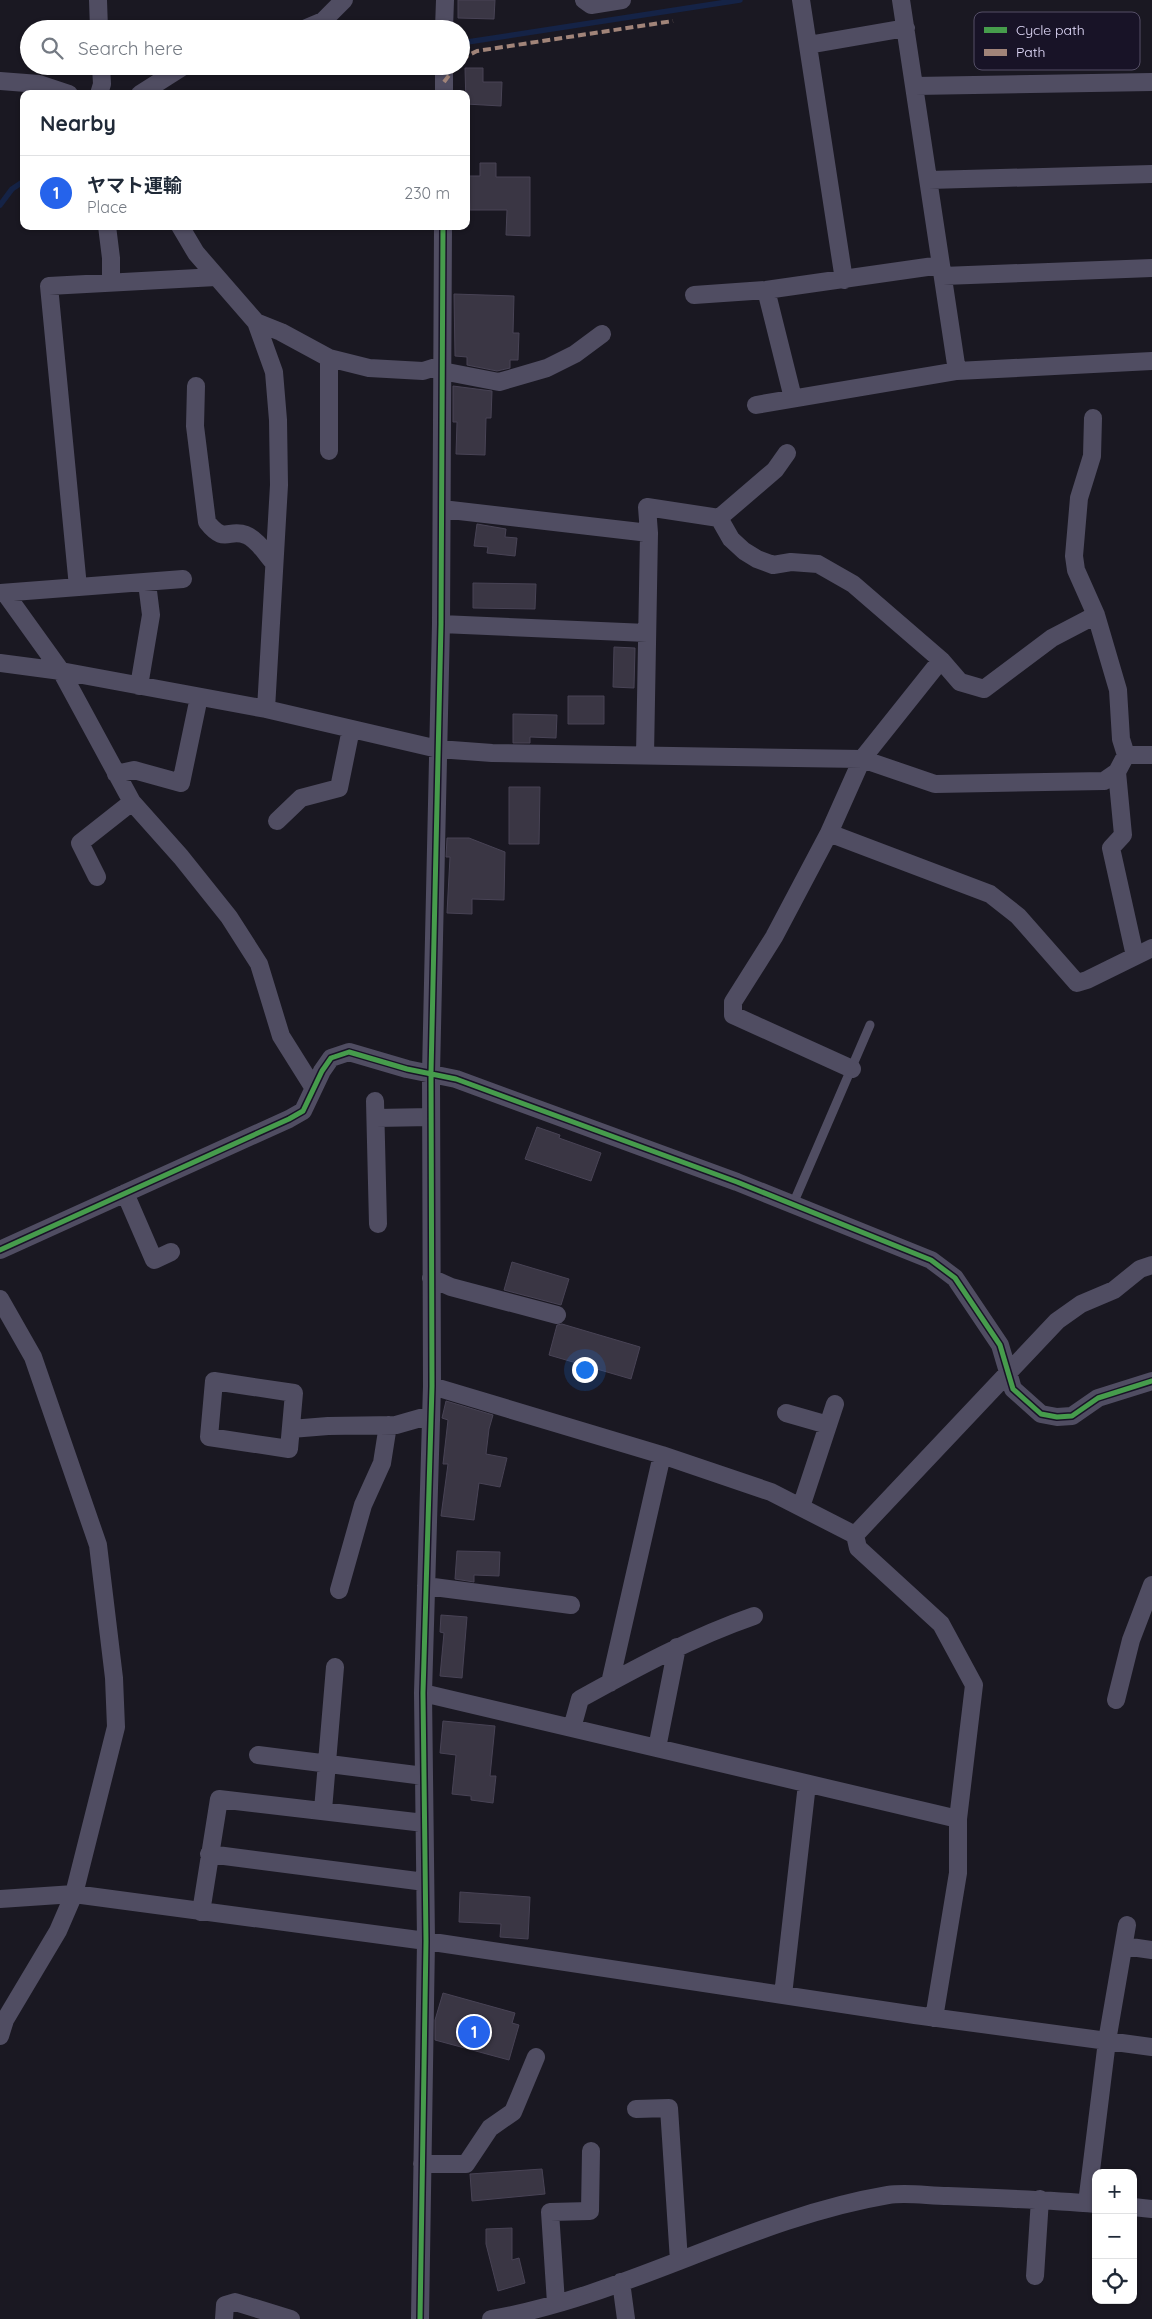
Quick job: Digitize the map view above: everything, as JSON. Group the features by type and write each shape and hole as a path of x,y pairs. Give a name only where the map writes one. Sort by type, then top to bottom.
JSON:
{"street":[{"path":"98,0 99,20"},
{"path":"324,20 344,0"},
{"path":"444,20 445,0"},
{"path":"584,0 591,5 622,0"},
{"path":"801,0 844,280"},
{"path":"901,0 957,371"},
{"path":"808,45 906,28"},
{"path":"100,90 102,75"},
{"path":"146,90 170,75"},
{"path":"444,75 444,90"},
{"path":"0,81 39,84 58,90"},
{"path":"915,86 1152,82"},
{"path":"929,180 1152,174"},
{"path":"108,230 111,258 111,283"},
{"path":"182,230 196,253 256,322 274,372 278,420 279,485 266,709"},
{"path":"420,2319 426,1941 423,1693 432,1386 431,1073 441,624 443,230"},
{"path":"694,295 766,290 942,270 1152,268"},
{"path":"78,586 49,286 216,277"},
{"path":"766,290 793,398"},
{"path":"256,322 281,332 329,358 369,368 423,371 442,368 499,382 547,368 575,354 602,334"},
{"path":"329,358 329,451"},
{"path":"756,405 957,371 1152,361"},
{"path":"196,386 195,426 207,522 215,532 225,536 244,534 255,540 274,563"},
{"path":"0,663 61,672 266,709 438,749 492,753 862,759 935,784 1104,781 1117,772 1126,755 1121,739 1118,690 1096,614 1076,570 1074,556 1079,498 1092,456 1093,418"},
{"path":"645,755 647,507 719,518 775,470 787,453"},
{"path":"442,509 648,532"},
{"path":"719,518 731,539 744,551 757,559 773,565 791,562 818,564 852,584 941,660 960,682 984,689 1052,638 1096,614"},
{"path":"2,593 183,579"},
{"path":"139,686 151,615 146,583"},
{"path":"2,593 61,672 132,802 181,857 223,910 260,964 280,1036 314,1087"},
{"path":"441,624 647,633"},
{"path":"852,1069 733,1015 733,1002 774,937 829,833 862,759 941,660"},
{"path":"116,774 134,770 181,783 199,697"},
{"path":"277,820 301,798 339,788 351,729"},
{"path":"1126,755 1152,755"},
{"path":"1117,772 1123,835 1111,848 1135,956"},
{"path":"97,876 80,843 132,802"},
{"path":"829,833 990,894 1018,916 1077,983 1087,980 1152,948"},
{"path":"0,1250 289,1119 303,1111 331,1058 349,1052 456,1079 793,1204 931,1260 956,1278 1000,1346 1013,1389 1041,1414 1057,1417 1072,1416 1098,1398 1152,1381"},
{"path":"378,1224 375,1110 431,1117"},
{"path":"125,1194 154,1260 171,1252"},
{"path":"855,1535 1056,1321 1081,1304 1114,1290 1140,1269 1152,1265"},
{"path":"431,1278 451,1287 557,1315"},
{"path":"0,1299 33,1356 98,1545 114,1678 116,1727 74,1894 58,1931 5,2020 0,2036"},
{"path":"214,1381 294,1393 291,1429 289,1449 210,1437 214,1381"},
{"path":"432,1386 662,1454 772,1492 855,1535 858,1548 941,1624 974,1685 958,1819 958,1873 934,2018"},
{"path":"801,1507 835,1404"},
{"path":"786,1412 828,1425"},
{"path":"291,1429 328,1426 396,1425 431,1415"},
{"path":"339,1590 363,1505 382,1463 388,1425"},
{"path":"610,1683 662,1454"},
{"path":"1116,1700 1131,1640 1152,1585"},
{"path":"426,1586 571,1605"},
{"path":"572,1728 580,1699 726,1625 754,1616"},
{"path":"657,1748 678,1648"},
{"path":"323,1810 335,1667"},
{"path":"423,1693 958,1819"},
{"path":"258,1755 424,1776"},
{"path":"783,1995 807,1784"},
{"path":"201,1912 219,1799 424,1823"},
{"path":"210,1854 425,1882"},
{"path":"0,1899 74,1894 426,1941 934,2018 1152,2047"},
{"path":"491,2319 523,2314 621,2282 809,2214 890,2195 1040,2199 1091,2204 1106,2041 1127,1925"},
{"path":"1124,1946 1152,1950"},
{"path":"422,2164 466,2164 490,2128 513,2112 536,2057"},
{"path":"636,2109 669,2108 678,2261"},
{"path":"556,2303 550,2212 590,2211 591,2151"},
{"path":"1035,2276 1040,2199"},
{"path":"1137,2207 1152,2209"},
{"path":"621,2282 626,2319"},
{"path":"224,2319 225,2305 235,2302 291,2319"}],"lane":[{"path":"793,1204 870,1025"}],"building":[{"path":"458,0 495,0 494,19 458,18"},
{"path":"470,68 483,68 483,82 502,82 501,106 470,104 470,90 466,90 465,75 470,75"},
{"path":"480,163 496,163 496,177 530,177 530,236 506,235 507,210 470,210 470,176 480,176"},
{"path":"454,294 514,296 513,333 519,333 518,360 510,360 510,368 497,371 467,365 467,357 455,356"},
{"path":"453,386 492,391 491,418 486,418 485,455 456,454 457,422 453,422"},
{"path":"477,524 506,529 505,537 517,538 515,556 487,553 488,547 474,546"},
{"path":"473,583 536,584 535,609 473,608"},
{"path":"614,647 635,648 634,688 613,687"},
{"path":"568,696 604,696 604,724 568,724"},
{"path":"513,714 557,715 556,738 530,737 530,743 513,743"},
{"path":"509,787 540,787 539,844 509,844"},
{"path":"447,838 469,838 505,852 504,900 472,899 472,914 447,913 450,857 446,857"},
{"path":"537,1127 560,1135 559,1138 601,1153 591,1181 525,1159"},
{"path":"512,1262 569,1279 561,1305 504,1290"},
{"path":"562,1324 640,1347 631,1379 549,1355 557,1325"},
{"path":"446,1401 493,1415 486,1454 507,1458 500,1487 479,1483 474,1520 441,1516 448,1464 443,1464 448,1420 442,1418"},
{"path":"457,1551 500,1552 499,1576 474,1575 474,1582 455,1579"},
{"path":"441,1615 467,1617 462,1678 440,1676 444,1633 440,1632"},
{"path":"443,1721 495,1726 490,1776 496,1776 493,1803 471,1800 471,1796 452,1794 456,1755 440,1753"},
{"path":"460,1892 530,1897 528,1939 500,1937 501,1924 459,1922"},
{"path":"443,1993 515,2013 512,2023 519,2025 509,2060 435,2040 435,2020"},
{"path":"542,2169 545,2194 472,2201 470,2174"},
{"path":"512,2228 512,2260 519,2258 525,2283 498,2291 486,2244 486,2229"}],"waterway":[{"path":"470,42 740,0"},
{"path":"0,205 12,189 20,184"}],"marked path":[{"path":"470,54 477,51 673,21"},
{"path":"444,82 449,75"}],"cycle path":[{"path":"420,2319 426,1941 423,1693 432,1386 431,1073 441,624 443,230"},
{"path":"0,1250 289,1119 303,1111 322,1071 331,1058 349,1052 407,1069 456,1079 737,1182 931,1260 955,1278 1000,1345 1013,1389 1041,1414 1057,1417 1072,1416 1098,1398 1152,1381"}],"place":[{"name":"ヤマト運輸","path":"474,2032"}]}
